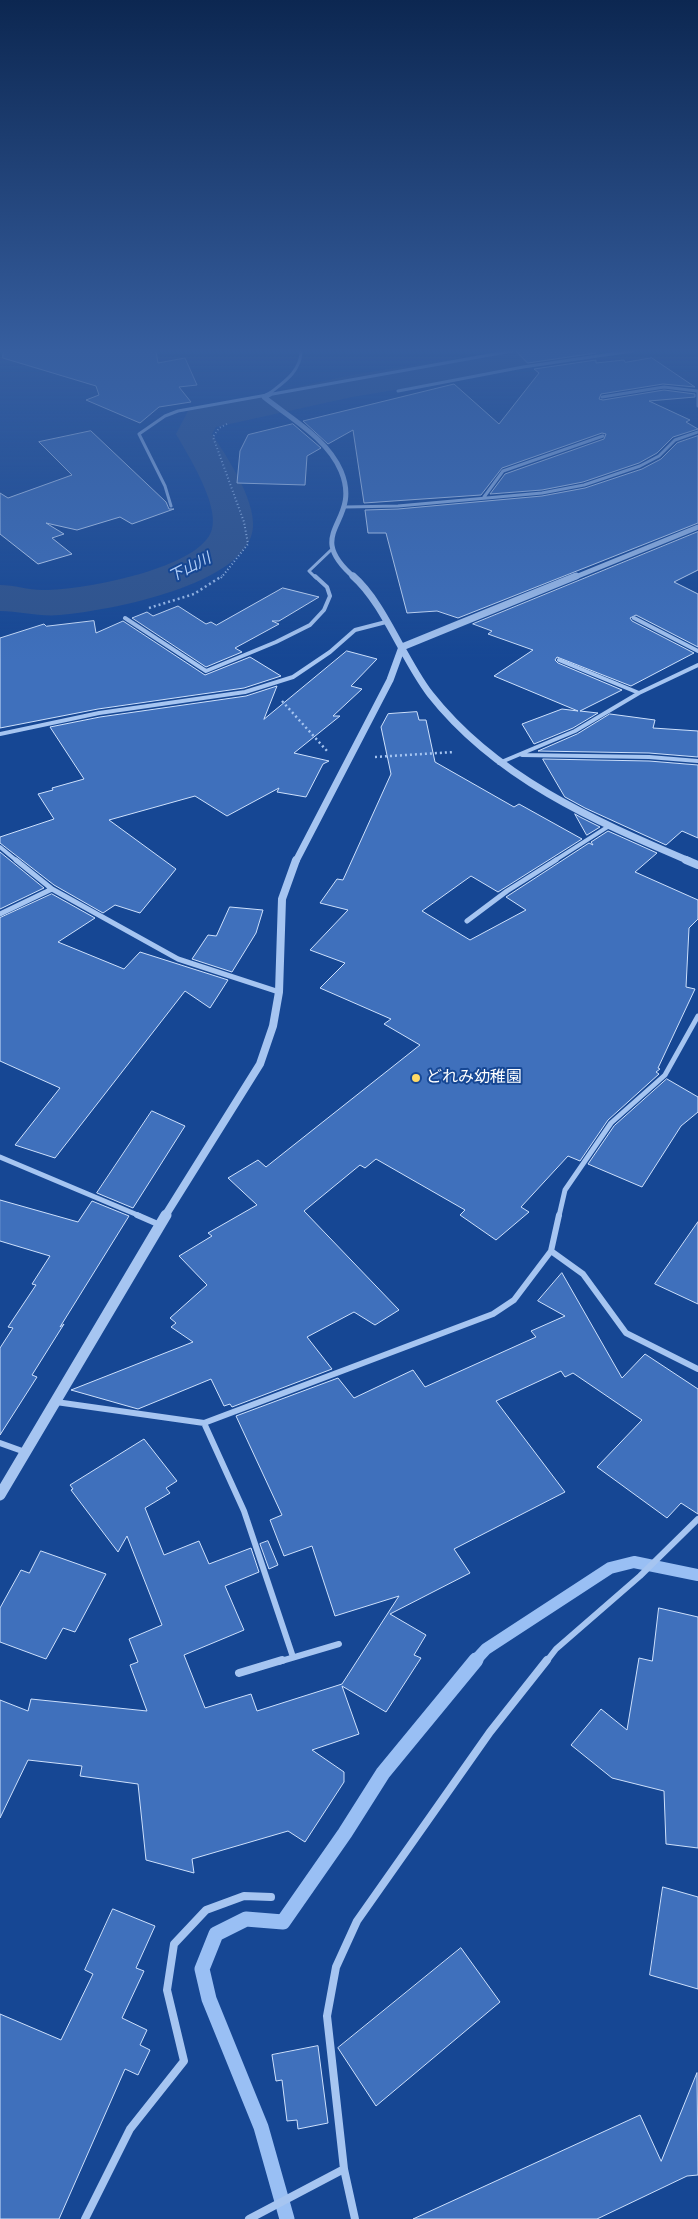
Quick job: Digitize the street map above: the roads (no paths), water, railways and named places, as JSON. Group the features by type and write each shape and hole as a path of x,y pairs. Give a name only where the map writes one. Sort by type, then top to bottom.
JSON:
{"street":[{"path":"149,455 165,486 171,506"},
{"path":"331,455 336,462 345,492 345,507 330,537 331,550 340,565 366,587 430,694 484,750 500,763 560,803 698,865"},
{"path":"484,497 503,471 550,455"},
{"path":"345,507 398,506 542,493 610,478 660,455"},
{"path":"0,1495 160,1225 260,1064 273,1026 279,992 282,899 292,868 390,680 402,647 698,527"},
{"path":"125,618 206,671 310,626 324,610 330,596 327,587 309,571 331,550"},
{"path":"634,618 698,651"},
{"path":"0,734 99,713 245,692 293,677 330,652 355,630 386,622"},
{"path":"559,660 638,693"},
{"path":"500,763 575,731 638,693 698,665"},
{"path":"519,755 649,757 698,761"},
{"path":"468,921 507,891 608,826"},
{"path":"0,847 52,889 178,959 279,992"},
{"path":"0,914 52,889"},
{"path":"55,1402 204,1423 493,1314 514,1300 551,1251 566,1190 611,1123 665,1075 698,1016"},
{"path":"0,1157 160,1225"},
{"path":"551,1251 583,1274 626,1333 698,1369"},
{"path":"204,1423 244,1511 293,1657"},
{"path":"0,1442 25,1452"},
{"path":"355,2219 344,2169 327,2016 336,1968 357,1920 490,1732 556,1649 640,1576 698,1519"},
{"path":"239,1672 339,1644"},
{"path":"85,2219 130,2129 184,2061 167,1990 174,1944 206,1910 244,1896 271,1897"},
{"path":"249,2219 344,2169"}],"waterway":[{"name":"下山川","path":"0,598 41,603 87,599 151,584 182,574 208,561 226,545 233,528 230,505 206,455"},
{"path":"474,1662 486,1649 610,1568 634,1562 698,1575"},
{"path":"287,2219 261,2127 209,1999 202,1969 216,1934 246,1919 283,1922 345,1833 383,1773 476,1660"}],"place":[{"name":"どれみ幼稚園","path":"416,1078"}]}
